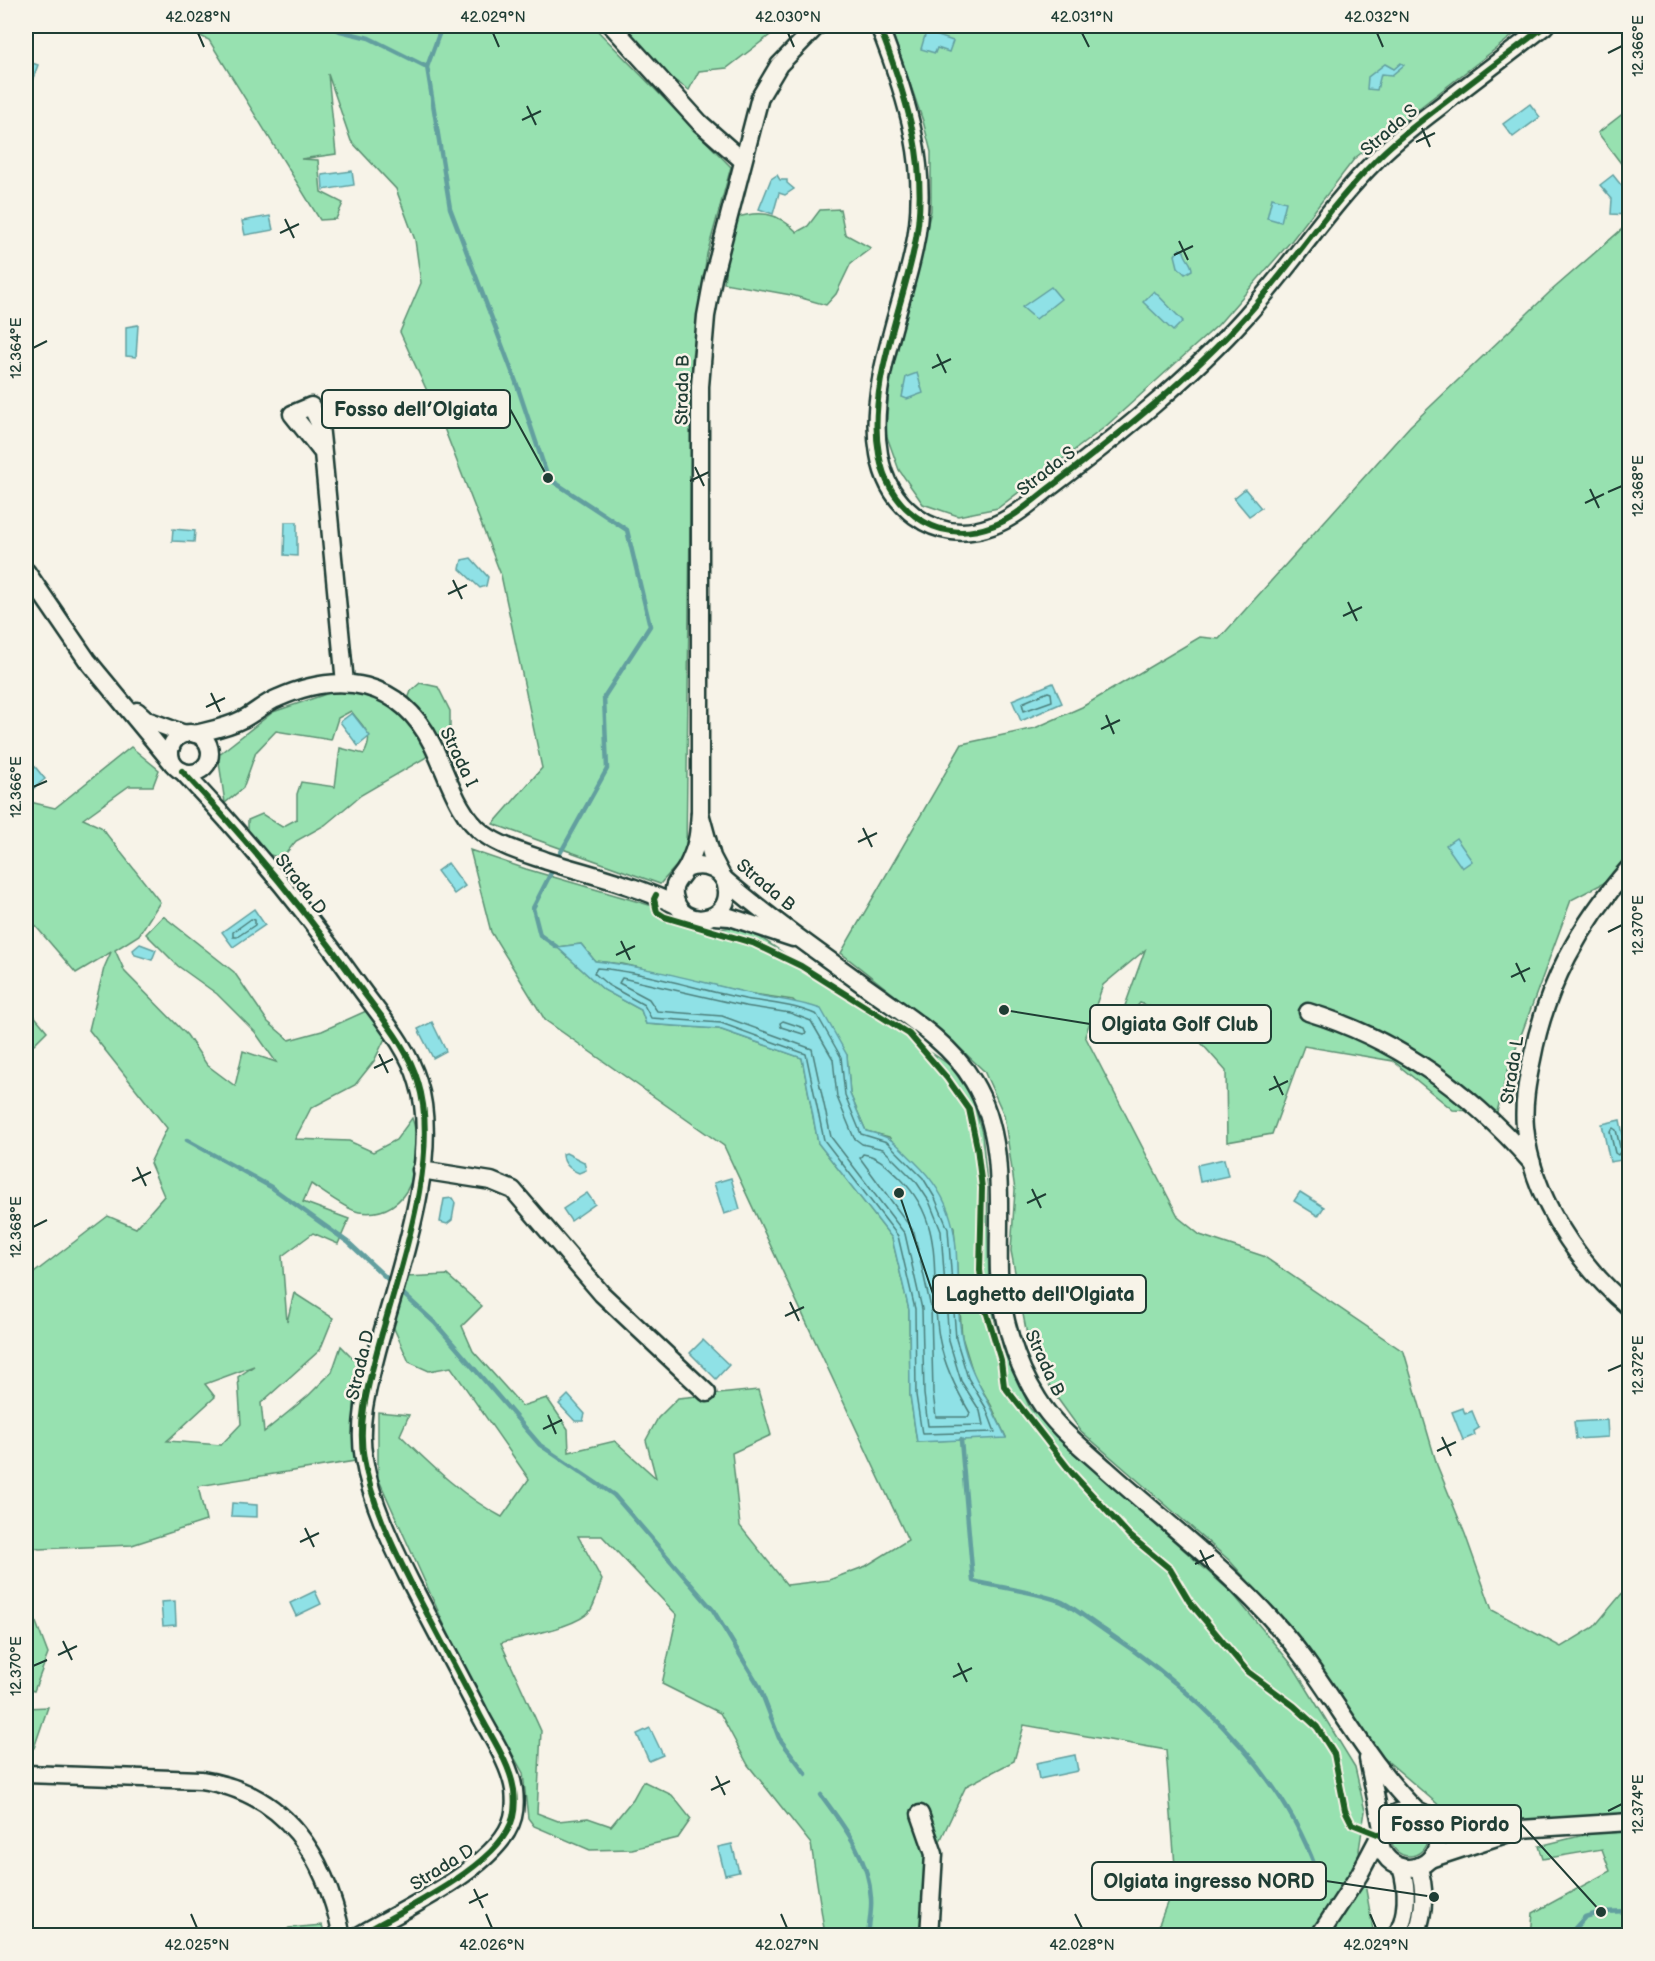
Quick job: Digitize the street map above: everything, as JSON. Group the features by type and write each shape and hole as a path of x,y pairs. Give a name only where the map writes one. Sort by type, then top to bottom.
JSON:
{"street":[{"path":"612,26 705,128 742,160"},
{"name":"Strada B","path":"683,872 697,841 700,813 702,363 713,278 760,97 771,75 817,26"},
{"name":"Strada S","path":"879,26 912,127 920,187 914,248 879,394 877,445 882,471 901,503 925,522 946,531 960,532 984,529 1012,516 1073,470 1188,373 1247,315 1350,186 1390,146 1545,26"},
{"path":"323,453 345,684"},
{"name":"Strada D","path":"26,570 107,684 178,767 262,859 341,960 406,1053 418,1082 424,1109 422,1170 415,1208 366,1401 363,1454 368,1479 386,1529 509,1773 514,1790 514,1806 513,1818 504,1839 481,1862 358,1935"},
{"name":"Strada D","path":"107,684 147,720 190,734"},
{"name":"Strada I","path":"208,762 226,736 243,719 277,698 315,685 345,684 376,690 405,705 427,735 462,806 477,828 486,836 522,853 639,888 676,905"},
{"name":"Strada I","path":"190,734 243,719"},
{"path":"190,734 201,736 209,746 208,762 195,772 178,767 170,753 172,743 190,734"},
{"name":"Strada D","path":"208,762 211,790 226,818"},
{"name":"Strada B","path":"700,813 712,857 723,878 807,944 929,1033 962,1064 978,1090 990,1121 998,1165 1002,1300 1013,1342 1038,1399 1059,1426 1189,1539 1281,1630 1329,1693 1366,1753 1420,1813"},
{"path":"702,865 711,867 723,878 728,894 726,903 714,916 705,919 689,917 676,905 674,889 683,872 702,865"},
{"name":"Strada L","path":"1629,867 1584,926 1566,958 1545,1005 1533,1054 1525,1104 1525,1128 1534,1166 1554,1215 1570,1243 1604,1285 1629,1308"},
{"name":"Strada I","path":"639,888 671,882 683,872"},
{"name":"Strada B","path":"714,916 730,917 807,944"},
{"path":"1308,1012 1336,1020 1388,1044 1447,1082 1497,1123 1534,1166"},
{"path":"422,1170 491,1181 513,1190 602,1294 707,1393"},
{"name":"Strada B","path":"1366,1753 1381,1832"},
{"path":"26,1774 201,1780 228,1785 252,1795 282,1816 306,1843 328,1886 342,1935"},
{"path":"1319,1935 1359,1875 1386,1821 1399,1811 1420,1813 1468,1824 1521,1829 1629,1822"},
{"path":"1400,1933 1405,1906 1405,1879 1410,1863 1435,1851 1437,1831 1420,1813"},
{"path":"920,1814 934,1854 929,1935"},
{"path":"1359,1875 1410,1863 1521,1829"},
{"path":"1381,1832 1380,1846 1410,1863 1422,1879 1423,1900 1419,1933"}],"green space":[{"path":"178,26 593,26 731,167 707,254 692,357 686,855 660,884 493,824 542,768 501,575 444,428 400,332 421,283 415,240 396,189 351,141 328,74 336,154 301,159 318,160 321,192 343,203 336,219 320,220 209,40"},
{"path":"600,26 782,26 727,68 699,71 689,90 602,31"},
{"path":"890,26 1525,26 1355,158 1292,240 1218,325 1105,427 998,508 958,516 923,504 899,470 886,434 889,384 931,211 931,152 923,121"},
{"path":"1629,109 1629,174 1598,133"},
{"path":"840,209 845,234 871,248 851,263 836,294 826,305 791,295 724,283 731,219 750,214 767,214 782,220 797,232 808,226 820,210"},
{"path":"1629,223 1629,870 1571,900 1507,1073 1497,1112 1453,1110 1393,1061 1304,1046 1272,1134 1227,1142 1226,1071 1178,1017 1140,1003 1116,1031 1145,950 1103,985 1085,1036 1179,1218 1200,1235 1263,1256 1404,1352 1437,1465 1492,1610 1561,1647 1594,1627 1629,1585 1629,1816 1530,1820 1441,1807 1378,1753 1309,1649 1229,1560 1081,1431 1055,1395 1030,1351 1011,1251 1015,1190 1004,1115 984,1071 948,1037 841,953 962,744 1035,728 1082,707 1200,637 1219,639 1410,426 1551,291"},
{"path":"420,683 438,687 450,711 450,731 425,758 361,795 325,825 296,841 282,858 266,854 248,840 248,820 262,814 282,827 297,819 297,794 301,782 335,787 340,748 364,754 368,736 351,711 338,718 331,740 276,731 256,752 243,788 225,803 218,755 273,712 338,690 407,702 411,691"},
{"path":"131,747 159,770 153,786 129,786 83,819 101,827 160,902 139,935 115,950 125,972 187,1035 207,1065 235,1086 243,1051 276,1062 255,1032 217,994 178,966 146,934 163,916 234,972 268,1022 289,1040 322,1031 375,1007 390,1028 374,1061 355,1085 311,1108 295,1139 349,1141 373,1152 396,1140 412,1118 417,1150 411,1183 403,1196 392,1206 377,1212 354,1211 311,1184 303,1202 349,1219 338,1244 313,1233 282,1256 287,1322 294,1293 333,1318 320,1350 261,1403 264,1432 308,1396 332,1372 341,1346 363,1368 354,1396 355,1461 198,1486 206,1521 132,1545 39,1549 26,1545 26,1279 108,1216 136,1228 164,1196 150,1163 167,1128 89,1030 104,968 111,952 76,973 26,915 26,801 55,808","holes":["254,1366 238,1377 241,1424 221,1445 167,1441 215,1397 205,1384"]},
{"path":"470,850 663,909 685,926 709,931 742,925 951,1066 972,1097 982,1133 987,1185 989,1285 997,1335 1030,1408 1058,1437 1233,1594 1293,1666 1355,1767 1365,1811 1359,1850 1374,1935 1155,1935 1176,1879 1166,1750 1024,1725 1014,1761 966,1786 934,1854 923,1935 825,1935 811,1844 748,1765 720,1713 662,1684 677,1615 602,1536 578,1536 602,1580 590,1611 574,1622 501,1643 541,1731 537,1813 558,1821 588,1818 611,1826 633,1799 643,1781 672,1795 691,1819 678,1838 632,1849 590,1850 534,1826 528,1818 523,1773 462,1664 378,1478 378,1412 409,1415 400,1435 461,1490 502,1517 529,1479 451,1367 429,1371 409,1362 392,1324 405,1277 447,1275 482,1306 462,1326 473,1351 522,1406 547,1398 568,1429 569,1452 615,1441 656,1478 646,1440 658,1418 678,1398 758,1390 771,1435 732,1453 740,1526 787,1585 829,1580 866,1566 908,1540 724,1146 545,1020 491,932","holes":["581,944 595,961 623,964 747,993 793,1000 847,1055 850,1094 866,1131 889,1137 954,1228 962,1337 974,1376 1006,1437 917,1442 910,1395 909,1310 892,1238 818,1143 802,1058 719,1029 646,1024 641,1010 604,990 557,947"]},
{"path":"26,1006 47,1031 26,1052"},
{"path":"26,1602 29,1604 48,1654 34,1691 26,1689"},
{"path":"48,1707 34,1748 26,1751 26,1708"},
{"path":"1409,1820 1422,1825 1427,1838 1422,1851 1409,1856 1396,1851 1391,1838 1396,1825"},
{"path":"1621,1826 1629,1827 1629,1935 1531,1936 1533,1913 1610,1871 1602,1849 1543,1859 1539,1846"},
{"path":"322,1925 325,1935 279,1935 289,1928"}],"water":[{"path":"926,32 953,41 949,52 937,48 935,53 921,49"},
{"path":"26,61 38,65 28,92 26,91"},
{"path":"1401,63 1404,65 1392,75 1381,74 1377,90 1367,89 1368,77 1385,64 1394,69"},
{"path":"1530,104 1540,117 1513,137 1503,124"},
{"path":"352,171 354,185 323,190 322,175"},
{"path":"777,175 780,180 787,180 787,183 794,189 785,195 779,193 773,214 759,209 771,179"},
{"path":"1613,175 1629,195 1628,215 1611,214 1612,199 1600,185"},
{"path":"1272,198 1286,202 1281,222 1267,218"},
{"path":"270,216 273,230 245,235 242,221"},
{"path":"1180,249 1184,251 1192,267 1192,270 1185,274 1178,267 1175,255"},
{"path":"1051,287 1061,299 1036,319 1022,307"},
{"path":"1154,291 1183,321 1173,331 1143,302"},
{"path":"138,325 136,357 126,356 126,327"},
{"path":"917,373 923,393 907,399 902,397 906,377"},
{"path":"1245,489 1261,508 1249,516 1234,498"},
{"path":"285,522 297,522 297,556 284,555"},
{"path":"173,529 195,531 194,542 172,541"},
{"path":"471,558 488,577 486,586 480,588 460,569 462,560"},
{"path":"1053,683 1062,703 1021,721 1012,700"},
{"path":"352,713 370,736 358,746 340,722"},
{"path":"27,757 45,779 33,789 26,779"},
{"path":"1456,838 1472,861 1462,868 1446,845"},
{"path":"448,863 465,886 454,894 437,871"},
{"path":"254,909 265,925 233,947 222,932"},
{"path":"140,944 156,950 152,960 135,955 133,950"},
{"path":"581,944 595,961 650,970 821,1009 847,1055 850,1094 866,1131 883,1136 898,1145 933,1183 945,1204 956,1246 959,1313 965,1351 975,1377 1006,1438 917,1442 910,1395 909,1310 892,1238 818,1143 802,1058 719,1029 646,1024 641,1010 604,990 557,947"},
{"path":"432,1022 446,1051 433,1058 418,1029"},
{"path":"1620,1120 1628,1159 1610,1162 1602,1124"},
{"path":"566,1153 584,1162 586,1170 579,1173 570,1168 563,1158 563,1154"},
{"path":"1224,1159 1228,1176 1200,1182 1197,1165"},
{"path":"731,1178 740,1209 724,1214 714,1183"},
{"path":"1300,1192 1324,1207 1318,1216 1294,1201"},
{"path":"587,1193 595,1204 571,1221 563,1209"},
{"path":"452,1198 455,1203 452,1220 447,1224 440,1222 444,1199"},
{"path":"703,1340 729,1365 716,1379 690,1353"},
{"path":"568,1395 585,1414 583,1421 575,1421 559,1404"},
{"path":"1463,1408 1465,1414 1472,1411 1479,1428 1474,1431 1475,1435 1463,1440 1452,1412"},
{"path":"1607,1420 1608,1437 1576,1439 1574,1422"},
{"path":"232,1503 257,1505 257,1517 231,1516"},
{"path":"315,1591 321,1604 296,1616 290,1603"},
{"path":"175,1601 176,1625 163,1626 161,1602"},
{"path":"650,1728 663,1755 649,1761 637,1734"},
{"path":"1075,1755 1078,1771 1039,1779 1036,1763"},
{"path":"732,1844 739,1872 725,1875 718,1847"}],"waterway":[{"path":"330,26 340,31 369,38 427,67"},
{"path":"442,26 427,67 450,208 516,382 548,478 627,530 650,626 604,697 607,769 557,859"},
{"path":"554,867 533,908 540,935 557,947"},
{"path":"187,1140 271,1187 349,1243 393,1284"},
{"path":"399,1290 435,1323 540,1445 614,1495 713,1610 759,1686 779,1738 806,1774"},
{"path":"961,1440 973,1581 1062,1602 1137,1653 1200,1704 1256,1764 1280,1797 1300,1832 1316,1869"},
{"path":"821,1795 854,1843 866,1869 871,1903 868,1936"},
{"path":"1568,1936 1585,1917 1601,1912 1630,1911"}],"cycle path":[{"path":"879,26 907,107 918,163 920,191 919,220 914,249 881,377 877,429 879,454 883,472 895,496 908,510 933,526 962,532 992,526 1016,513 1154,405 1246,316 1342,197 1384,152 1545,26"},
{"path":"182,771 276,877 386,1022 414,1069 424,1112 425,1145 421,1181 405,1253 367,1391 362,1445 371,1491 382,1522 410,1581 505,1761 514,1790 514,1807 513,1817 505,1835 490,1853 470,1870 358,1936"},
{"path":"656,895 654,899 657,912 665,917 753,943 801,966 909,1034 947,1078 969,1109 977,1147 982,1188 980,1270 984,1304 1001,1361 1004,1386 1072,1473 1129,1535 1170,1569 1189,1601 1248,1672 1294,1706 1317,1727 1334,1754 1345,1810 1352,1824 1380,1835"}],"place":[{"name":"Fosso dell’Olgiata","path":"548,478"},
{"name":"Olgiata Golf Club","path":"1004,1010"},
{"name":"Laghetto dell'Olgiata","path":"899,1193"},
{"name":"Olgiata ingresso NORD","path":"1434,1897"},
{"name":"Fosso Piordo","path":"1601,1912"}]}
